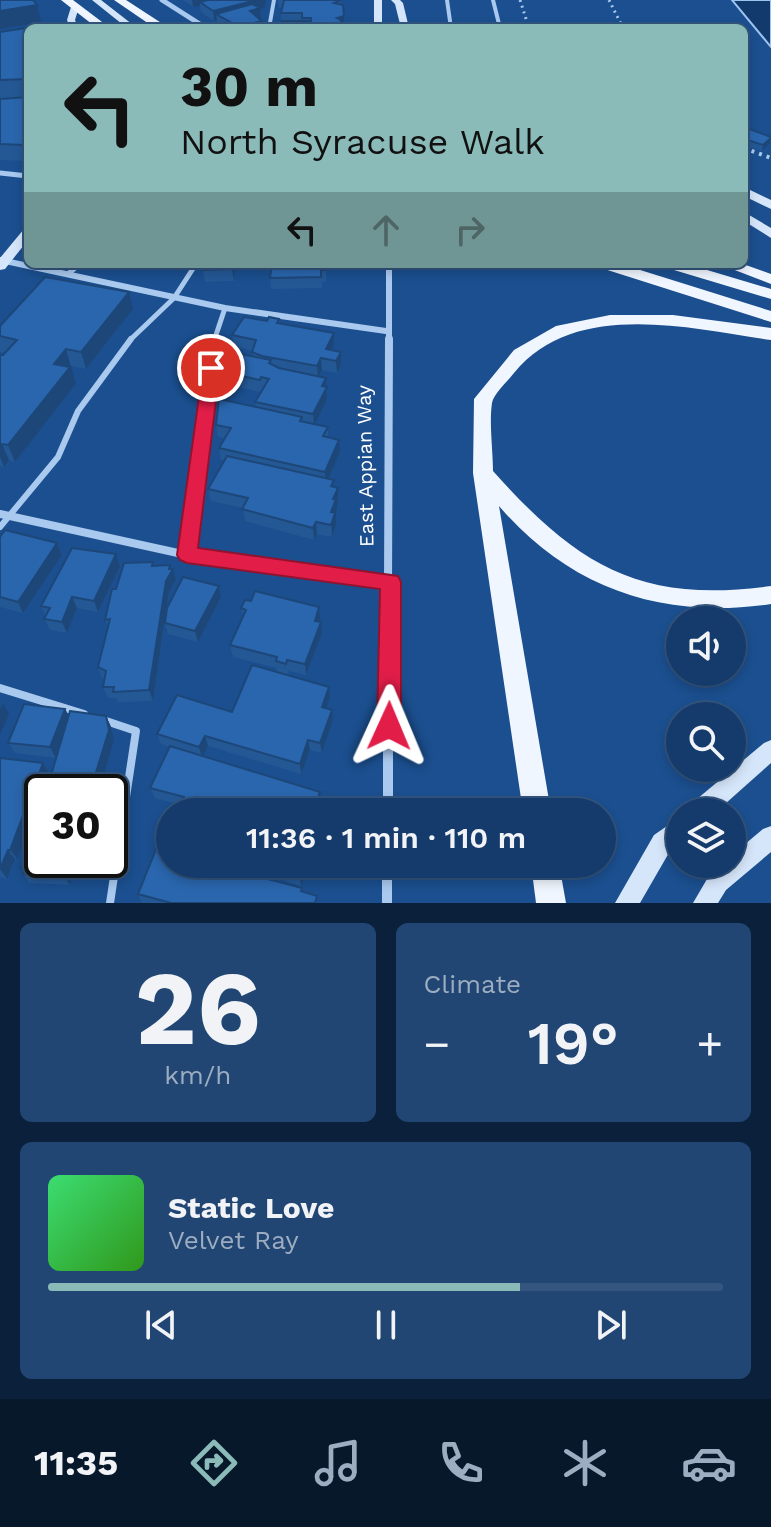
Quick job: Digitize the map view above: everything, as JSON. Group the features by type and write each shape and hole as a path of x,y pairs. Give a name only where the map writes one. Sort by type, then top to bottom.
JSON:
{"main road":[{"path":"96,0 128,24"},
{"path":"119,0 157,24"},
{"path":"378,0 378,24"},
{"path":"395,0 399,3 404,24"},
{"path":"70,4 71,24"},
{"path":"70,4 98,24"},
{"path":"748,193 771,205"},
{"path":"748,219 771,234"},
{"path":"2,263 24,237"},
{"path":"617,268 771,317"},
{"path":"683,268 771,294"},
{"path":"739,268 771,279"},
{"path":"535,798 483,472 483,399 520,354 562,330 610,320 673,320 771,334"},
{"path":"483,472 534,530 587,569 666,597 736,602 771,595"},
{"path":"715,798 771,750"},
{"path":"705,903 718,882 771,837"},
{"path":"627,903 666,840"},
{"path":"547,878 551,903"}],"street":[{"path":"162,0 200,24"},
{"path":"2,263 24,266"},
{"path":"36,268 225,308 386,331"},
{"name":"East Appian Way","path":"388,798 391,582 386,331 389,268"},
{"path":"4,515 187,555 391,582"},
{"path":"387,878 387,903"}],"lane":[{"path":"270,24 274,0"},
{"path":"447,0 450,24"},
{"path":"493,0 499,24"},
{"path":"0,173 24,176"},
{"path":"69,273 75,268"},
{"path":"0,527 4,515 58,457 78,411 137,330 158,316 193,268"},
{"path":"187,555 215,336 225,308"},
{"path":"0,688 136,731 110,903"}],"path":[{"path":"520,0 528,24"},
{"path":"609,0 621,24"},
{"path":"748,149 771,158"}],"water":[{"path":"732,0 771,0 771,47"}],"building":[{"path":"0,0 33,0 37,5 0,11"},
{"path":"257,0 213,11 200,2"},
{"path":"284,0 341,0 334,3 343,5 344,16 337,18 341,20 340,24 281,24 282,21 311,21 311,18 302,18 302,13 281,13"},
{"path":"252,4 260,8 250,11 262,21 234,24 216,14"},
{"path":"24,28 24,79 0,80 0,32"},
{"path":"24,97 24,145 0,144 0,99"},
{"path":"748,128 771,137 763,145 748,140"},
{"path":"203,268 232,268 232,269"},
{"path":"271,268 326,268 321,270 321,277 270,278"},
{"path":"45,277 129,292 81,352 66,349 54,364 70,367 8,445 0,446 0,355 17,340 0,336 0,326"},
{"path":"244,317 267,321 269,317 279,319 277,323 334,333 326,349 341,352 336,361 321,358 317,366 262,356 252,352 256,340 232,335"},
{"path":"240,354 271,360 269,363 279,368 326,378 322,386 327,387 313,414 255,402 269,379 228,373"},
{"path":"219,399 302,417 300,421 328,427 323,436 339,440 325,472 219,448 231,428 216,425"},
{"path":"227,456 334,480 331,486 338,488 333,499 336,499 331,512 335,513 331,525 316,522 313,528 242,509 248,498 208,489"},
{"path":"5,530 57,543 18,602 0,597 0,537"},
{"path":"72,548 116,554 94,601 72,597 62,622 44,619 50,608 41,606"},
{"path":"153,562 152,566 170,565 169,569 173,569 166,581 149,690 113,692 114,687 103,687 106,671 98,667 110,619 105,620 112,589 116,589 124,563"},
{"path":"183,577 219,586 195,631 165,623 167,608"},
{"path":"255,591 319,607 315,621 321,622 305,664 287,660 286,664 276,661 277,657 230,645 246,610 241,608 245,600 251,601"},
{"path":"252,665 329,687 322,707 332,710 320,743 308,740 300,764 205,736 199,747 157,734 177,695 232,712"},
{"path":"24,704 65,709 50,747 8,743"},
{"path":"70,711 106,716 109,730 96,774 51,774"},
{"path":"170,746 320,792 318,798 184,798 150,788"},
{"path":"0,758 43,763 39,774 24,774 24,813 0,869"},
{"path":"156,849 156,878 264,878 302,888 301,891 317,896 315,903 171,903 138,894"}],"route":[{"path":"211,368 187,555 391,582 389,726"}]}
